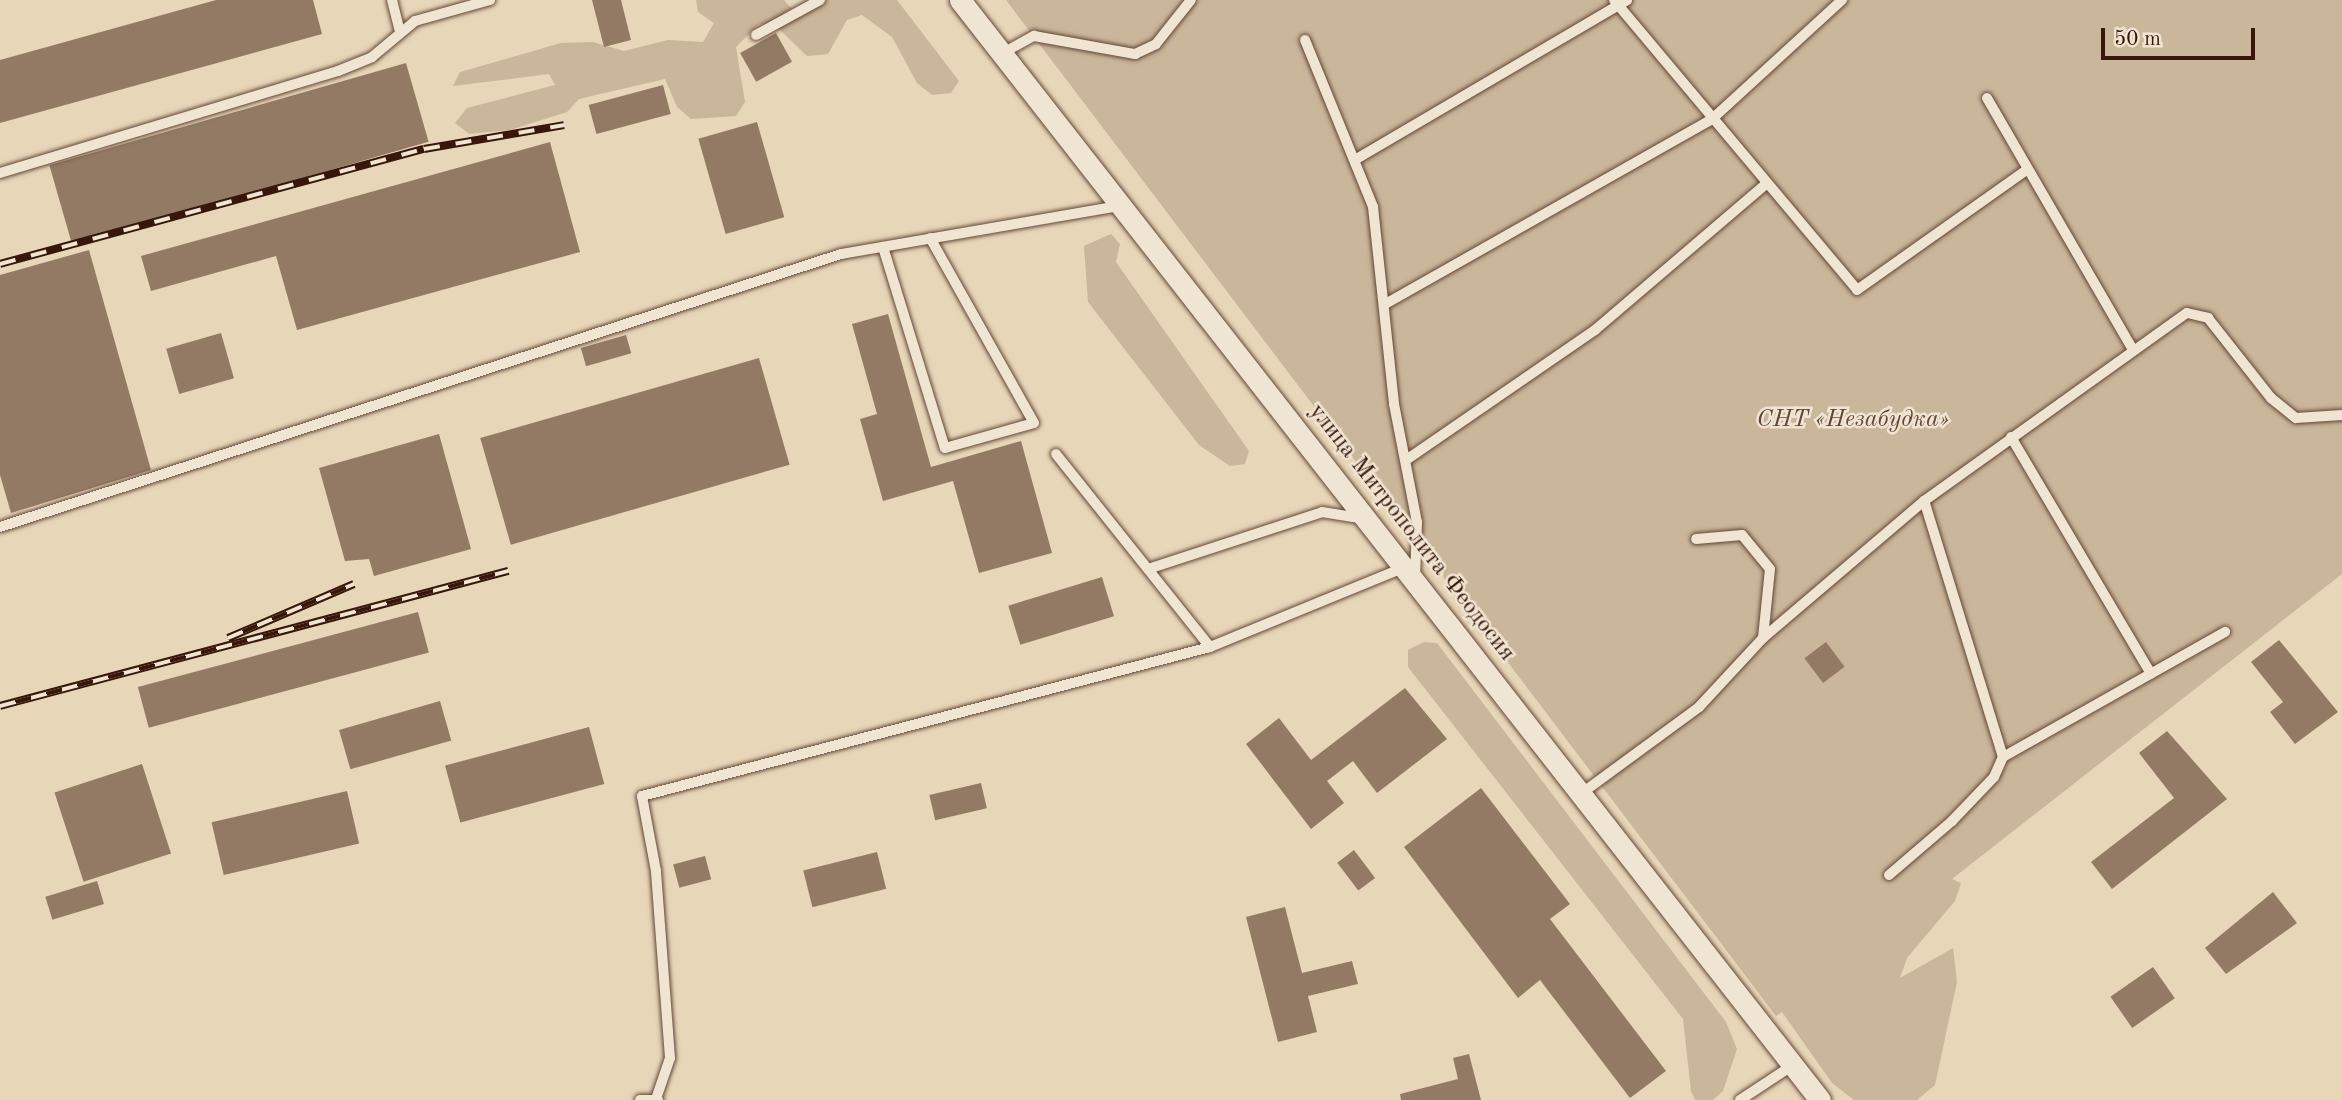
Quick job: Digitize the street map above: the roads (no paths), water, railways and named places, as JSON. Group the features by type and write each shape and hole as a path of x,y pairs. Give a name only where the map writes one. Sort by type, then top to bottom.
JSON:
{"street":[{"name":"улица Митрополита Феодосия","path":"960,0 1820,1100"}],"lane":[{"path":"391,0 400,30"},
{"path":"0,173 338,71 373,57 400,30 490,0"},
{"path":"756,35 820,0"},
{"path":"1001,54 1034,36 1135,54 1156,44 1191,0"},
{"path":"1387,303 1712,120 1842,0"},
{"path":"1358,158 1620,2 1712,120 1857,290 2028,169"},
{"path":"640,1100 658,1098 670,1058 656,871 642,796 1210,647 1410,573 1417,522 1394,404 1387,303 1373,207 1358,158 1305,40"},
{"path":"1987,98 2132,348"},
{"path":"1406,460 1595,330 1766,184"},
{"path":"0,527 841,254 1119,206"},
{"path":"883,247 945,448 1034,423 930,238"},
{"path":"1581,793 1699,707 1763,638 1924,501 2132,348 2187,313 2208,318 2271,398 2296,418 2342,415"},
{"path":"2011,437 2151,674"},
{"path":"1056,454 1210,647"},
{"path":"1924,501 2003,757"},
{"path":"1148,569 1322,512 1368,520"},
{"path":"1696,539 1742,536 1770,569 1763,638"},
{"path":"1889,875 1952,821 1994,776 2003,757 2225,632"},
{"path":"1740,1100 1793,1065"}],"railway":[{"path":"0,264 424,149 564,125"},
{"path":"0,706 508,571"},
{"path":"228,638 354,584"}],"park label":[{"name":"СНТ «Незабудка»","path":"1853,421"}]}
